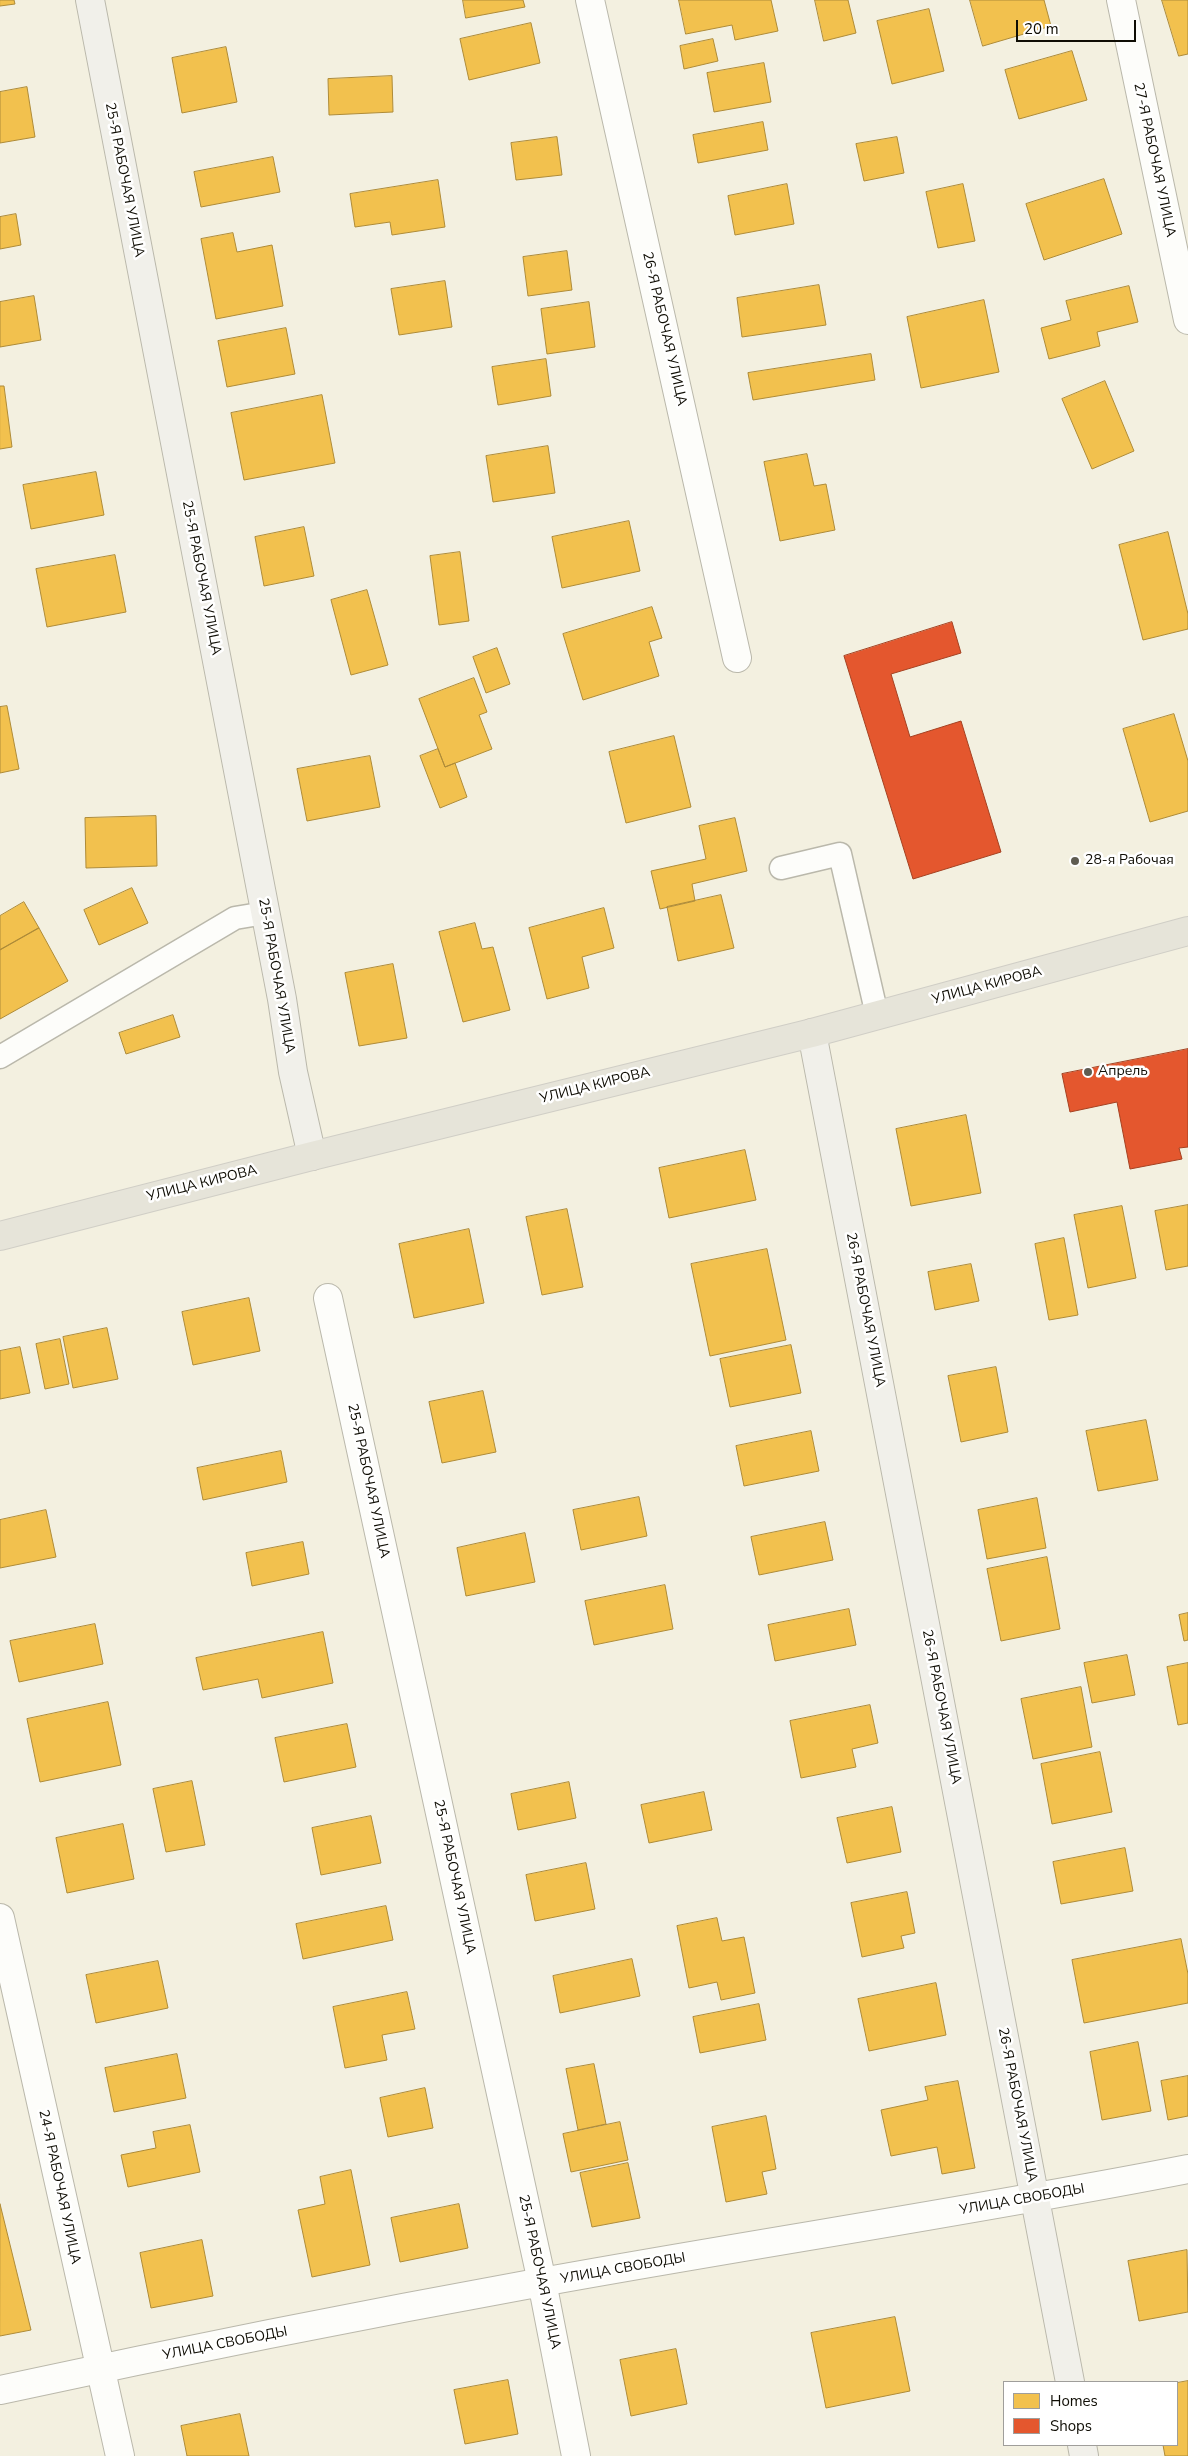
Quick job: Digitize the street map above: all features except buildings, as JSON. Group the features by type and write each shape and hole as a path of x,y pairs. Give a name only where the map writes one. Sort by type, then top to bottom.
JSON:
{"main road":[{"name":"25-Я РАБОЧАЯ УЛИЦА","path":"90,0 282,999 293,1072 312,1156"},
{"name":"УЛИЦА КИРОВА","path":"0,1236 312,1156 812,1032 1188,931"},
{"name":"26-Я РАБОЧАЯ УЛИЦА","path":"812,1032 1070,2381"}],"street":[{"name":"26-Я РАБОЧАЯ УЛИЦА","path":"590,0 737,658"},
{"name":"27-Я РАБОЧАЯ УЛИЦА","path":"1121,0 1188,320"},
{"name":"25-Я РАБОЧАЯ УЛИЦА","path":"328,1298 542,2282 576,2456"},
{"name":"24-Я РАБОЧАЯ УЛИЦА","path":"0,1918 120,2456"},
{"name":"УЛИЦА СВОБОДЫ","path":"0,2390 99,2368 542,2282 1035,2199 1188,2168"}],"lane":[{"path":"781,868 840,854 877,1015"},
{"path":"0,1057 235,918 265,913"}],"place":[{"name":"28-я Рабочая","path":"1075,861"},
{"name":"Апрель","path":"1088,1072"}]}
